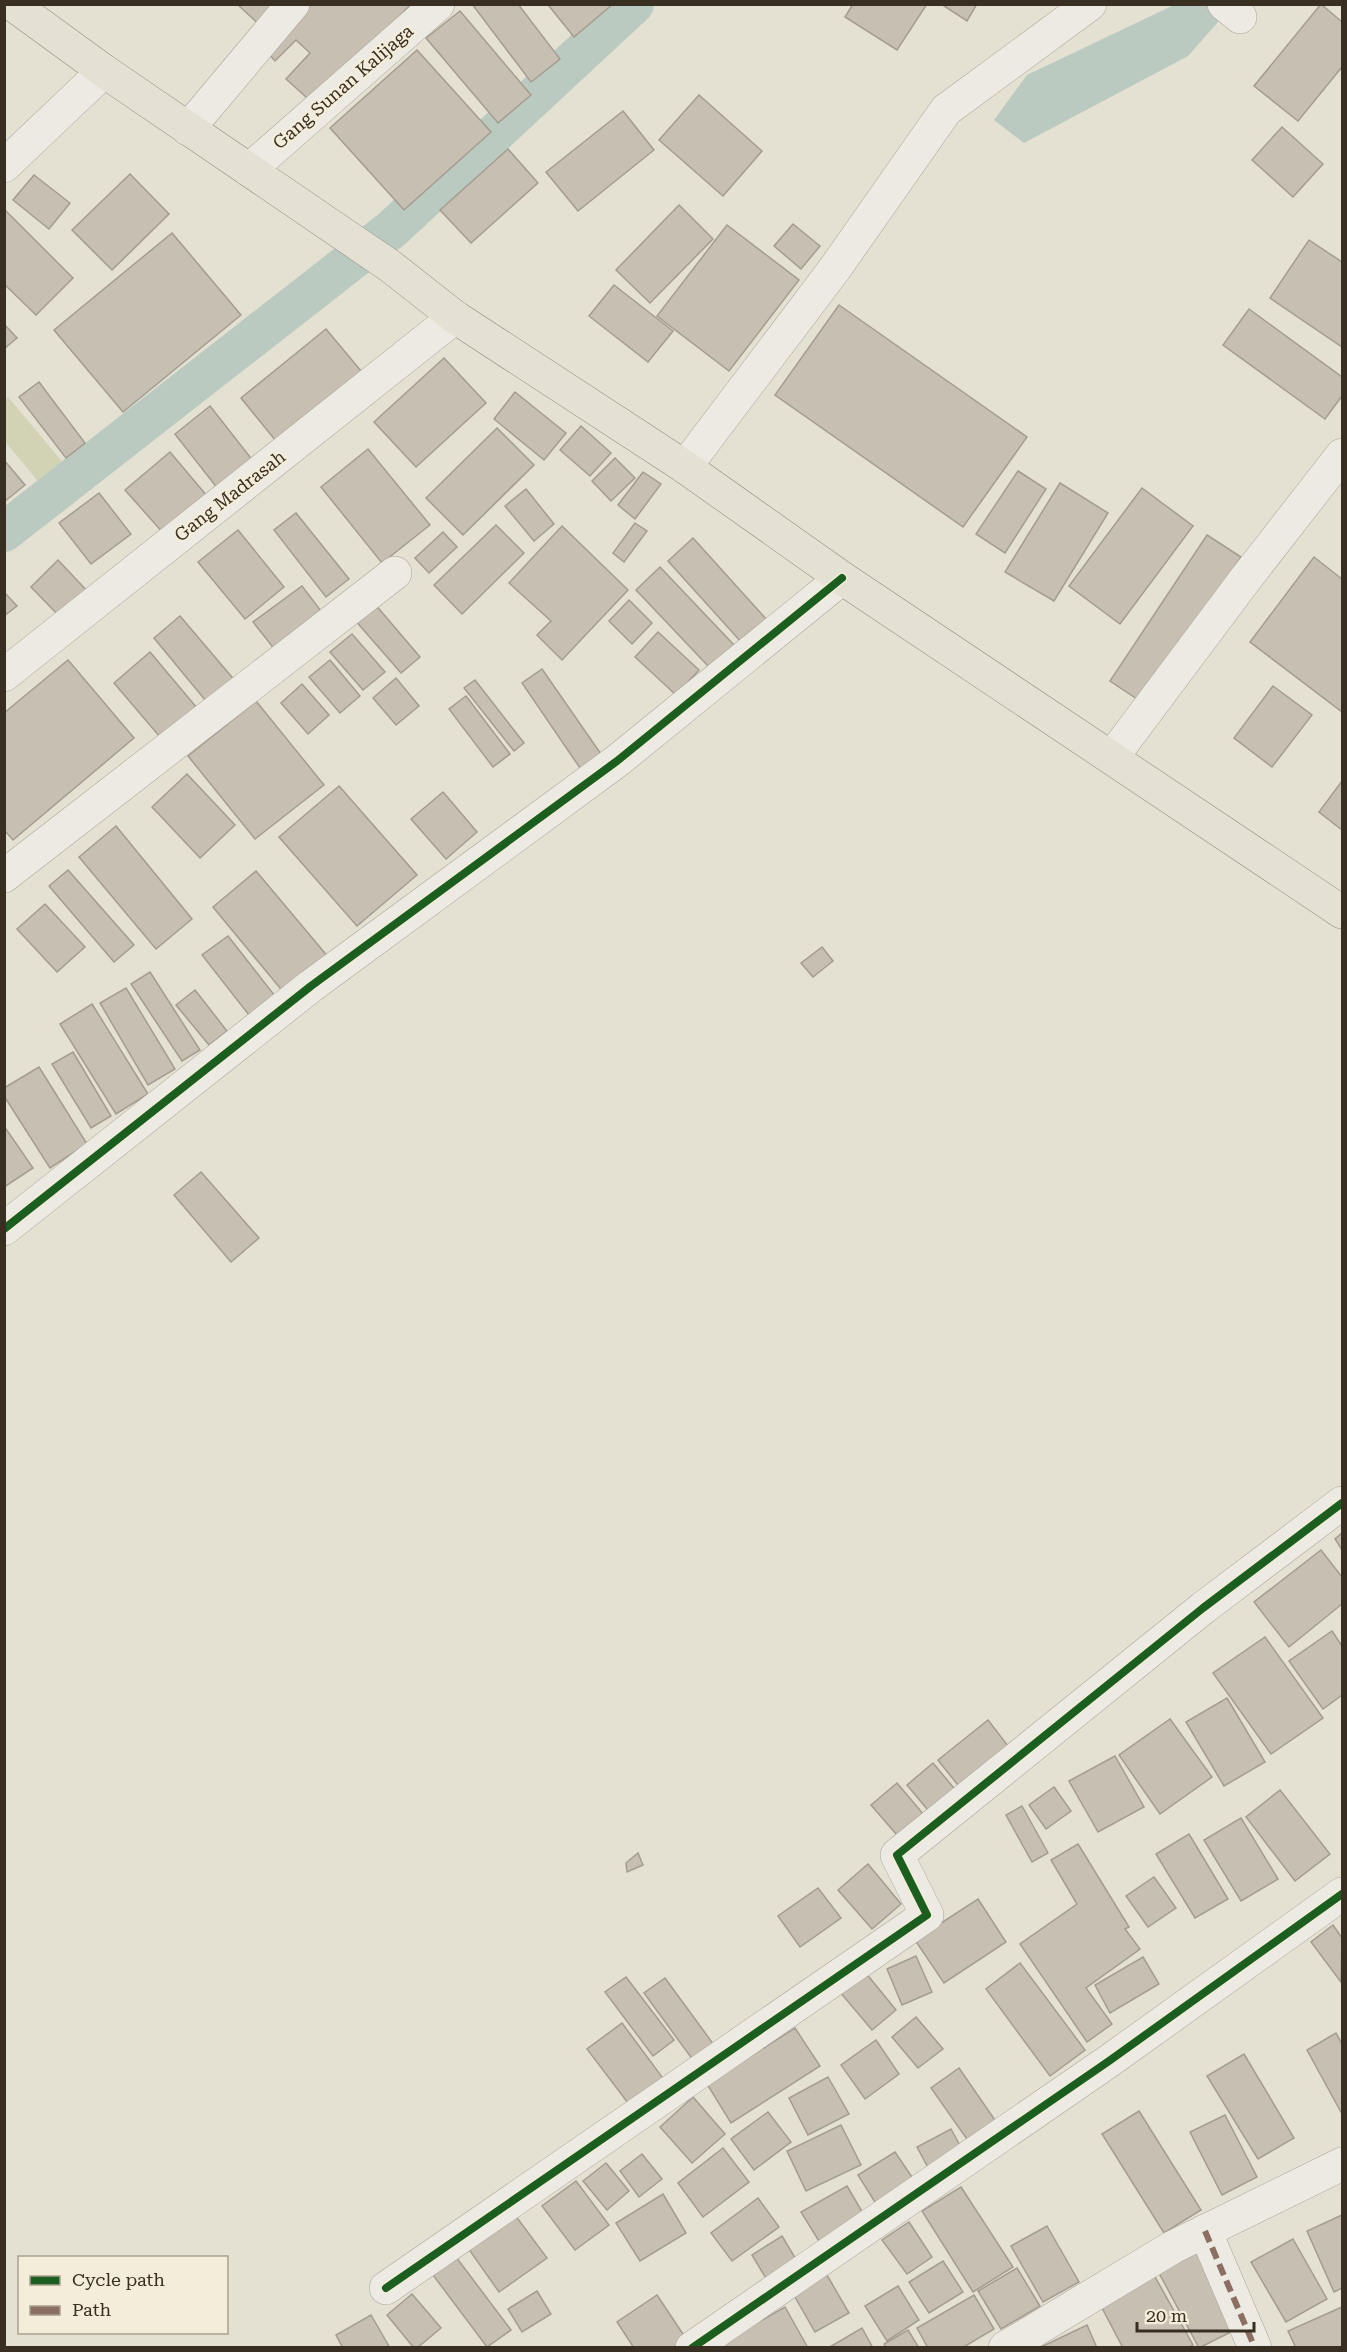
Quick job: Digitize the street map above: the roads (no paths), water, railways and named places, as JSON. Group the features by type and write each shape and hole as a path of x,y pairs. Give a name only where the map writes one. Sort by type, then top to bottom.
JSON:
{"main road":[{"path":"12,4 104,71 390,266 455,317 686,467 842,578 1113,756 1342,912"}],"street":[{"path":"188,129 293,4"},
{"name":"Gang Sunan Kalijaga","path":"249,170 438,4"},
{"path":"686,467 836,267 946,110 1090,4"},
{"path":"4,166 104,71"},
{"name":"Gang Madrasah","path":"4,675 455,317"},
{"path":"1113,756 1342,455"},
{"path":"4,876 394,573"},
{"path":"4,1229 311,986 616,761 842,578"},
{"path":"386,2288 927,1915 897,1854 1203,1608 1342,1503"},
{"path":"692,2348 1109,2061 1342,1894"},
{"path":"1005,2348 1173,2247 1342,2164"},
{"path":"1205,2232 1255,2348"}],"waterway":[{"path":"4,532 392,229 634,4"}]}
